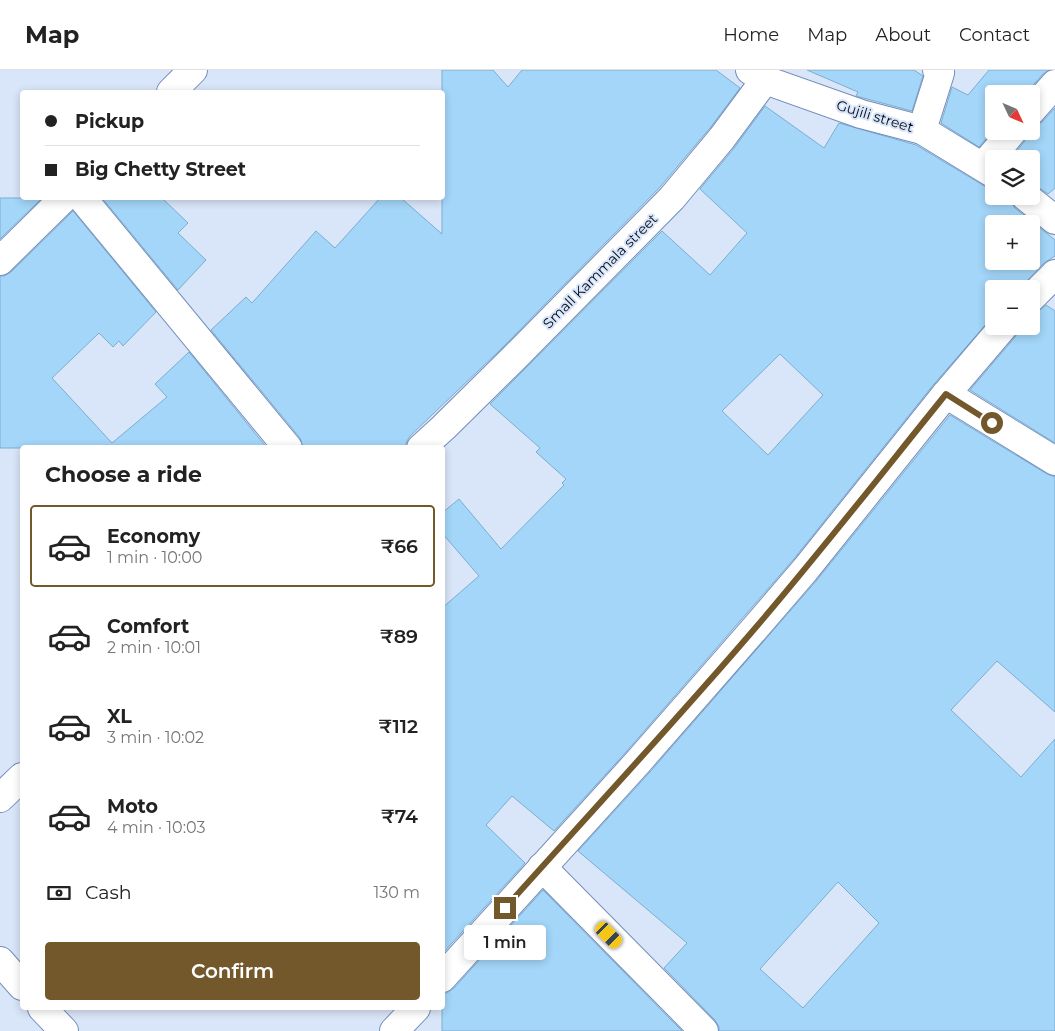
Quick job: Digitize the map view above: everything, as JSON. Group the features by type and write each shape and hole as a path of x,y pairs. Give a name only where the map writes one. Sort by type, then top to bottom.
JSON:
{"street":[{"path":"173,90 193,70"},
{"path":"922,130 940,73 937,70"},
{"name":"Gujili street","path":"757,75 860,114 922,130 985,168"},
{"name":"Small Kammala street","path":"424,445 444,428 672,198 722,138 757,75"},
{"path":"1040,101 1055,84"},
{"path":"0,261 62,200"},
{"path":"84,200 286,445"},
{"path":"1036,205 1055,220"},
{"path":"1040,289 1055,274"},
{"path":"445,975 638,762 756,627 805,570 946,394 996,335"},
{"path":"946,394 1055,461"},
{"path":"0,798 20,780"},
{"path":"542,867 704,1031"},
{"path":"0,961 20,984"},
{"path":"44,1010 64,1031"},
{"path":"394,1031 414,1010"}],"building":[{"path":"442,70 493,70 508,87 522,70 716,70 740,88 710,128 660,187 502,348 410,436 406,445 302,445 300,438 211,330 246,297 252,303 316,231 335,248 378,200 403,200 442,234 442,200 445,200 445,90 442,90"},
{"path":"807,70 914,70 923,76 912,111 856,96 858,92"},
{"path":"989,70 1049,70 1033,85 985,85 985,140 979,147 941,123 952,87 968,95"},
{"path":"765,106 824,148 839,123 916,145 985,186 985,205 1013,205 1024,215 985,215 985,270 1037,270 1028,280 985,280 985,325 934,384 793,560 626,752 554,831 512,796 486,825 525,863 445,951 445,605 479,576 445,536 445,511 459,499 501,549 564,485 562,483 566,479 536,452 540,448 490,404 662,231 710,275 747,233 700,189 735,147","holes":["780,354 823,395 768,455 722,411"]},
{"path":"1055,108 1055,188 1048,194 1040,188 1040,150 1018,150 1025,140 1040,140 1040,123"},
{"path":"0,198 40,200 0,239"},
{"path":"104,200 164,200 188,223 178,233 206,260 178,290"},
{"path":"73,211 156,312 123,346 119,341 113,347 99,333 52,378 112,443 167,397 155,384 189,352 265,445 20,445 20,448 0,448 0,276 11,272"},
{"path":"1040,228 1055,240 1055,256 1040,267"},
{"path":"1046,305 1055,311 1055,443 970,390 1016,335 1040,335 1040,310"},
{"path":"950,415 1055,477 1055,712 997,661 951,710 1021,777 1055,739 1055,1031 719,1031 715,1020 664,968 687,943 578,851 650,772 817,580","holes":["838,882 879,923 803,1008 760,969"]},
{"path":"543,890 682,1031 442,1031 442,1010 445,1010 445,993 454,988"}],"route":[{"path":"505,908 638,762 805,570 946,394 992,423"}]}
